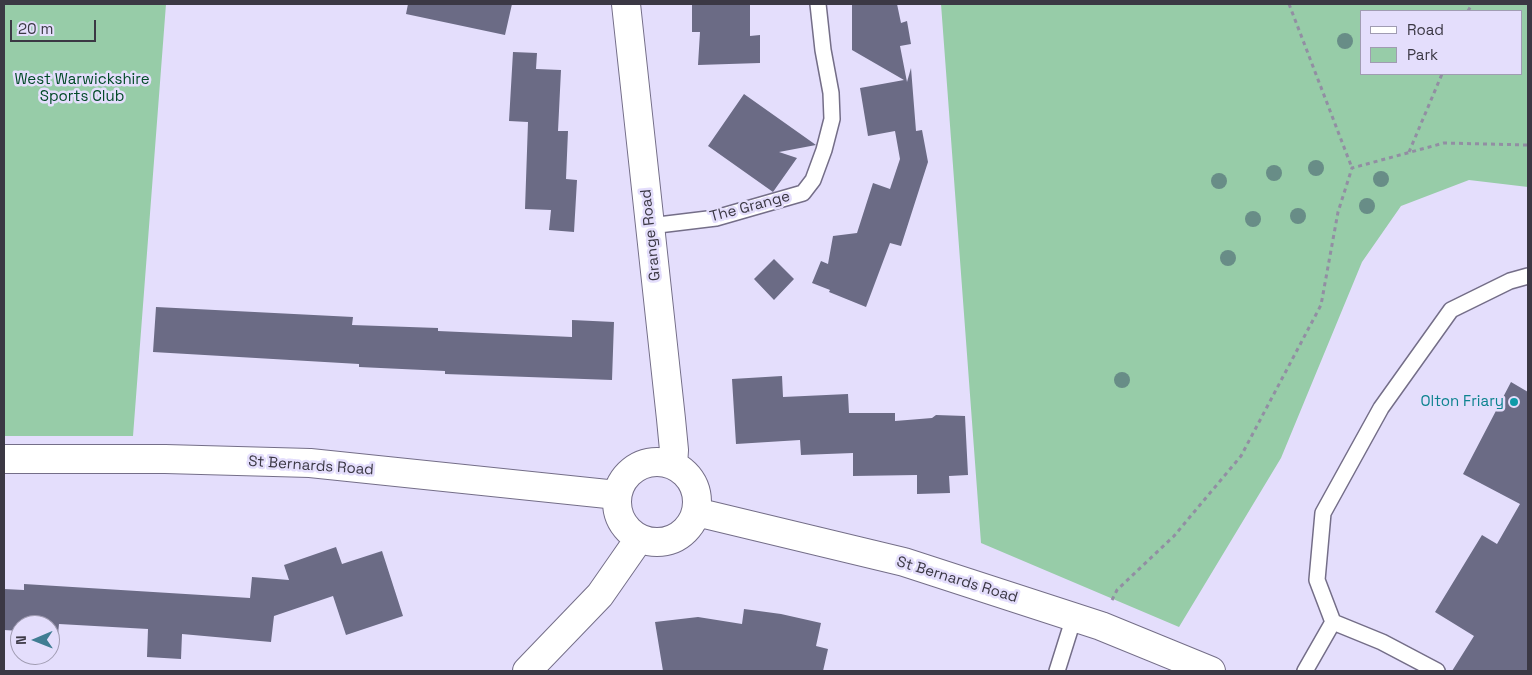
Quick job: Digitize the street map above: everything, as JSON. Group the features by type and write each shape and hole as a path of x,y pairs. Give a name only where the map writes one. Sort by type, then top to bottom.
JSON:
{"street":[{"name":"Grange Road","path":"626,4 674,450 673,466"},
{"name":"St Bernards Road","path":"4,459 165,459 310,463 617,495"},
{"path":"659,462 673,466 690,479 696,492 696,512 690,525 680,535 669,541 656,543 639,539 628,530 621,521 616,508 617,495 622,482 631,471 641,466 659,462"},
{"name":"St Bernards Road","path":"696,512 904,562 1101,626 1212,671"},
{"path":"527,671 600,595 639,539"}],"lane":[{"name":"The Grange","path":"650,226 716,218 803,194 813,180 824,150 832,119 831,93 823,50 818,4"},
{"path":"1437,671 1382,642 1333,622 1317,580 1323,513 1381,408 1452,310 1510,282 1528,276"},
{"path":"1057,671 1074,617"},
{"path":"1305,671 1333,622"}],"path":[{"path":"1101,626 1117,590 1174,536 1241,456 1321,305 1338,212 1352,168 1289,4"},
{"path":"1408,152 1442,75"},
{"path":"1352,168 1444,143 1528,145"}],"green space":[{"name":"West Warwickshire Sports Club","path":"4,4 166,4 133,436 4,436"},
{"path":"941,4 1528,4 1528,187 1469,180 1401,206 1362,262 1281,458 1179,627 981,543"}],"building":[{"path":"408,4 512,4 505,35 406,14"},
{"path":"750,4 750,36 760,35 760,63 698,65 700,32 692,32 692,5"},
{"path":"852,4 897,4 901,23 907,21 911,44 900,46 907,82 911,68 916,131 922,130 928,162 901,246 890,243 866,307 812,283 821,261 828,264 833,236 857,233 873,183 890,189 900,159 895,131 868,136 860,88 904,80 852,50"},
{"path":"513,52 537,53 536,69 561,70 558,131 568,131 566,179 577,180 574,232 549,230 551,210 525,209 528,122 509,121"},
{"path":"744,94 816,145 779,152 797,158 773,192 708,146"},
{"path":"774,259 794,279 774,300 754,279"},
{"path":"156,307 353,317 352,325 438,328 438,331 572,337 572,320 614,322 612,380 445,374 445,371 359,367 359,364 153,352"},
{"path":"782,376 783,397 848,394 849,413 895,413 895,421 932,418 936,415 965,416 968,475 949,476 950,493 917,494 917,475 853,476 853,453 801,455 800,440 736,444 732,379"},
{"path":"1511,382 1528,392 1528,671 1452,671 1474,636 1435,612 1482,535 1497,544 1520,504 1463,474"},
{"path":"336,547 342,564 382,551 403,616 346,635 333,596 274,616 271,642 182,634 181,659 147,657 148,629 60,624 60,615 10,615 10,630 4,630 4,589 24,590 24,584 250,598 252,577 289,580 284,565"},
{"path":"744,609 781,614 821,623 816,646 828,649 823,671 663,671 655,622 698,617 742,624"}],"place":[{"name":"Olton Friary","path":"1514,402"}]}
